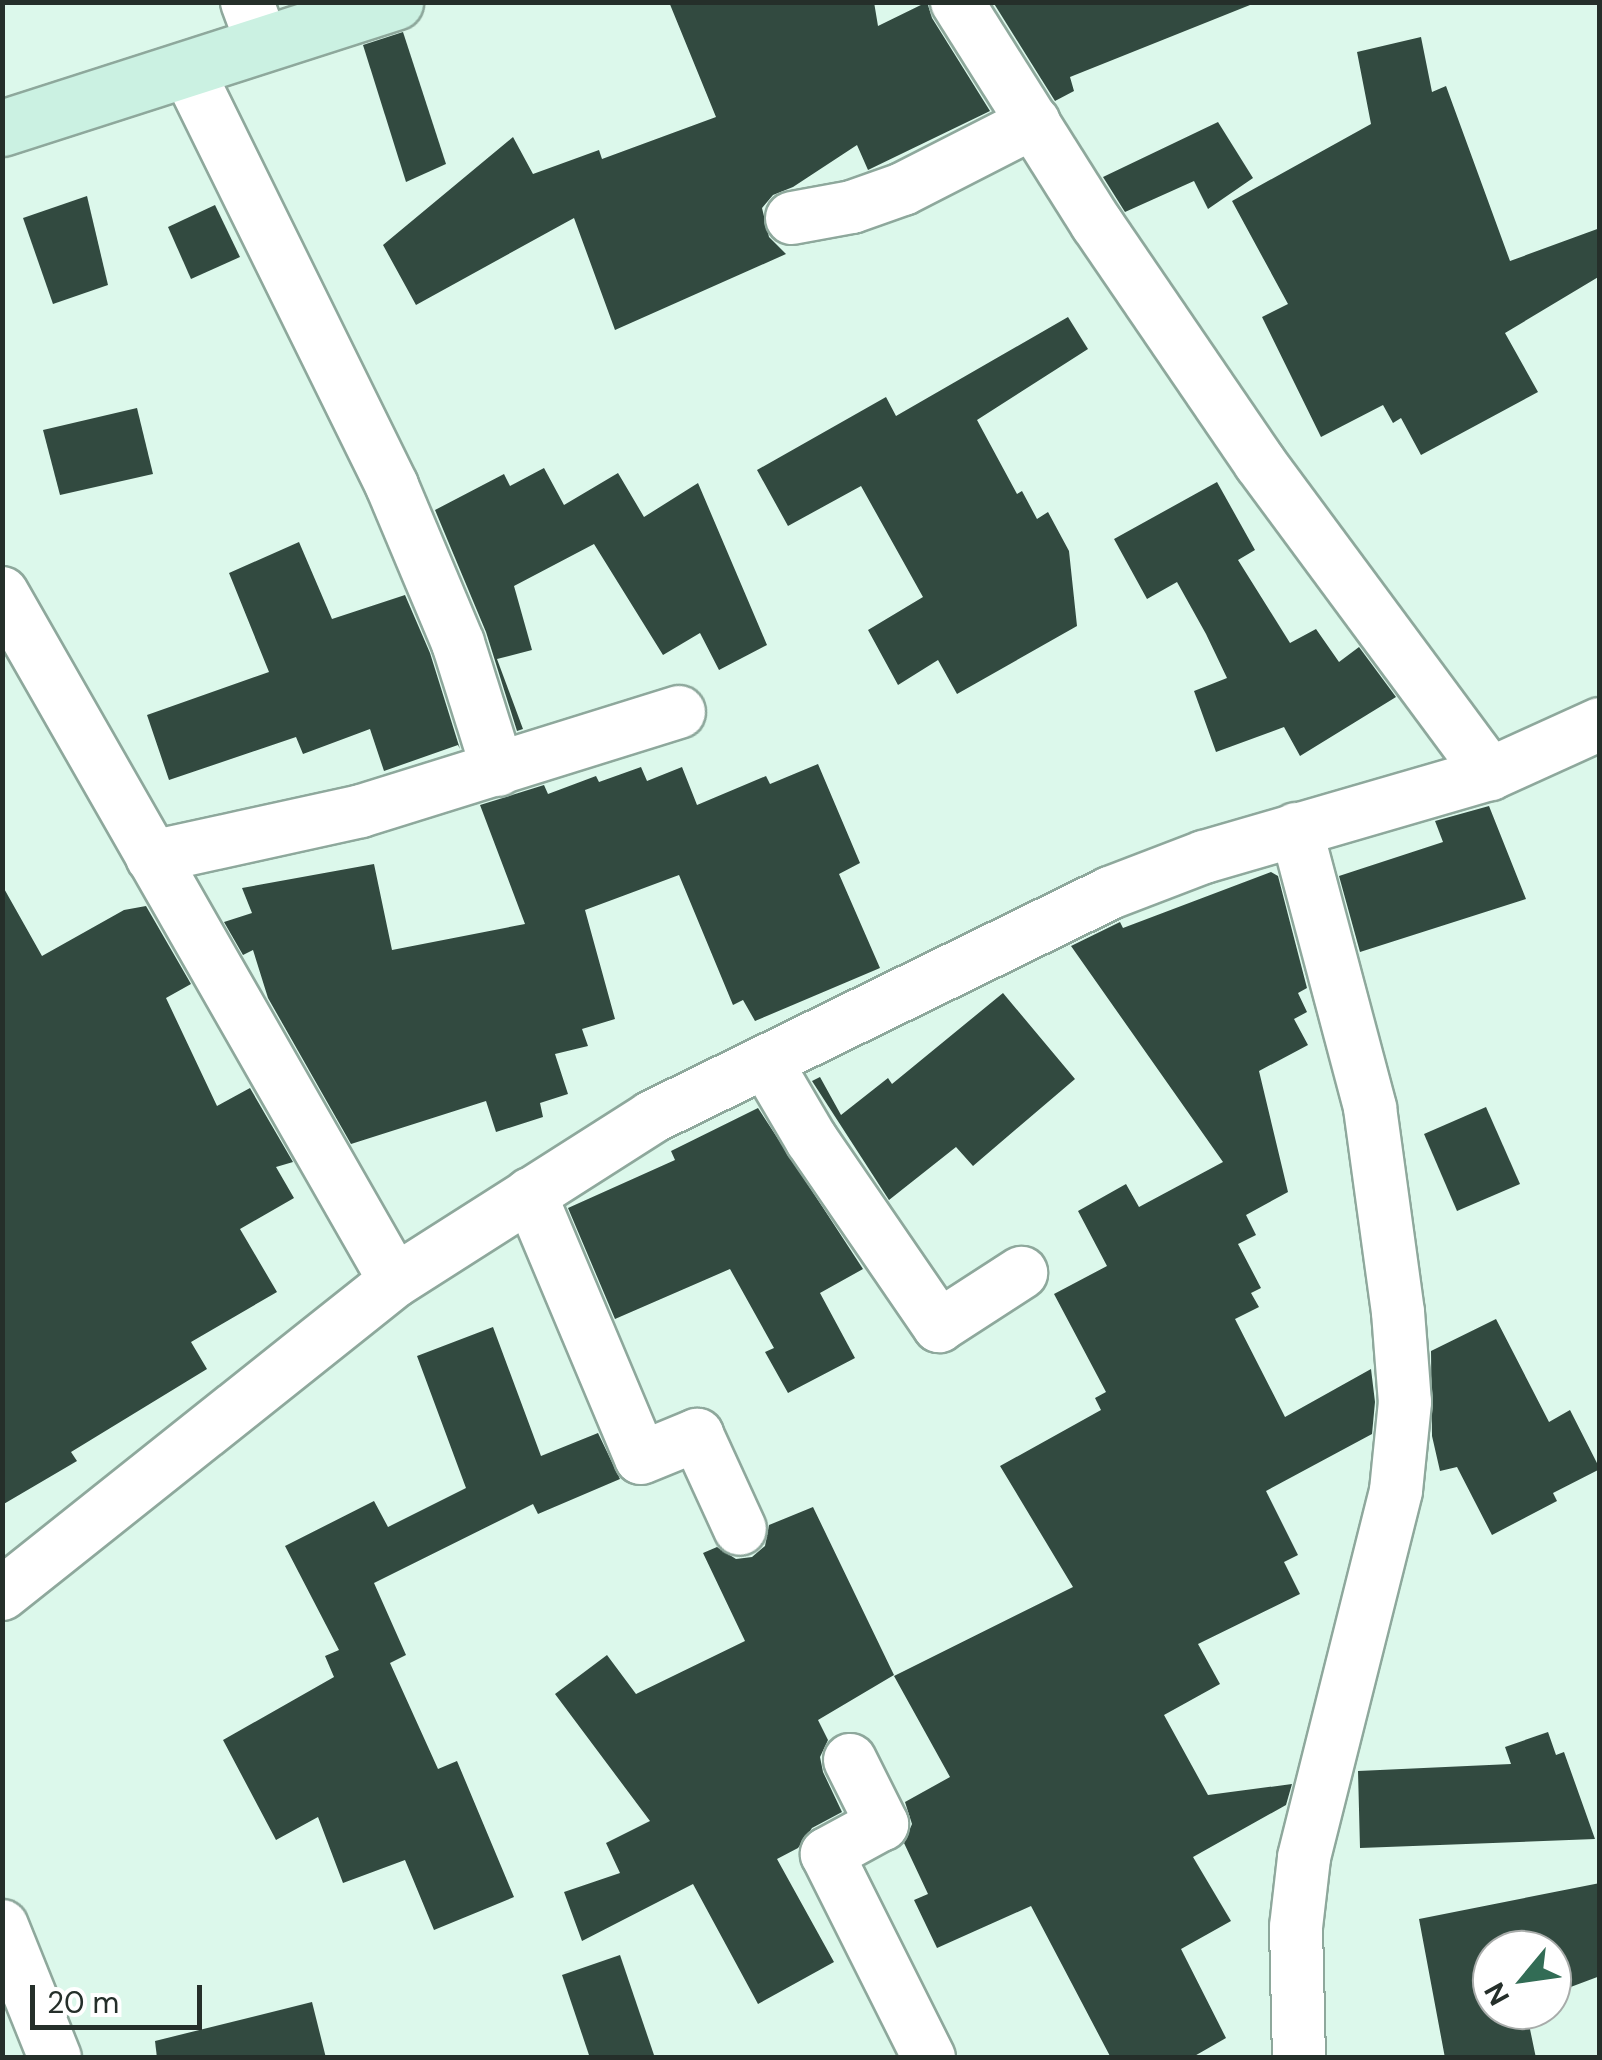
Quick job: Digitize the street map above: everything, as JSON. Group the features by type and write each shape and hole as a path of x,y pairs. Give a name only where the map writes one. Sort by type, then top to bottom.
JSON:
{"street":[{"path":"2,128 186,68 255,24 395,2"},
{"path":"957,2 1097,224 1260,463 1490,774"},
{"path":"186,68 392,486 458,643 498,770"},
{"path":"792,218 852,207 903,189 1034,122"},
{"path":"2,594 395,1280"},
{"path":"152,857 362,811 679,712"},
{"path":"2,1594 395,1280 652,1117 1110,893 1204,856 1490,774 1600,724"},
{"path":"1296,828 1370,1108 1406,1402 1396,1491 1304,1858 1296,1927 1299,2058"},
{"path":"766,1064 939,1326 1021,1273"},
{"path":"530,1194 642,1458 697,1434 740,1528"},
{"path":"850,1760 882,1824 827,1854 928,2058"},
{"path":"2,1926 54,2058"}],"building":[{"path":"669,2 874,2 878,26 927,2 932,18 990,111 868,170 857,145 793,187 773,195 762,208 769,237 786,254 615,330 574,218 416,305 383,245 513,137 533,174 599,150 602,159 716,117"},
{"path":"993,2 1250,5 1070,77 1074,91 1055,101"},
{"path":"403,32 446,164 406,182 363,45"},
{"path":"1421,37 1432,92 1446,86 1510,261 1600,228 1600,276 1505,333 1538,392 1421,455 1401,418 1393,423 1383,405 1321,437 1262,317 1288,304 1232,201 1371,124 1357,52"},
{"path":"1218,122 1253,178 1208,209 1194,181 1125,212 1103,177"},
{"path":"87,196 108,285 53,304 23,218"},
{"path":"215,205 240,257 191,279 168,227"},
{"path":"1068,317 1088,349 977,420 1017,494 1022,491 1037,519 1048,512 1069,551 1077,626 957,694 938,660 898,685 868,630 923,597 861,486 788,526 757,470 886,397 896,416"},
{"path":"137,408 153,474 60,495 43,430"},
{"path":"544,468 564,505 618,473 644,517 698,483 767,645 719,670 700,633 663,655 594,544 514,586 532,650 497,659 523,729 517,731 486,632 435,510 504,474 510,486"},
{"path":"1217,482 1255,550 1238,560 1290,643 1316,629 1339,662 1359,647 1396,697 1300,756 1284,727 1216,752 1194,691 1227,678 1206,634 1177,582 1147,599 1114,539"},
{"path":"299,542 332,619 405,595 430,653 460,749 458,745 384,771 370,729 303,754 296,737 169,780 147,715 269,672 229,573"},
{"path":"818,764 860,863 839,874 880,968 755,1021 743,1000 733,1005 679,875 585,910 615,1019 582,1029 588,1046 555,1054 568,1094 540,1103 543,1117 496,1132 486,1101 351,1144 268,998 253,950 243,955 224,922 252,913 242,888 374,864 392,950 525,924 480,805 544,785 548,794 596,776 599,782 641,767 647,781 682,767 697,805 766,776 770,784"},
{"path":"1489,806 1526,899 1360,952 1339,876 1443,842 1435,821"},
{"path":"1271,872 1278,876 1307,988 1298,993 1307,1012 1294,1019 1308,1045 1259,1071 1288,1192 1246,1215 1256,1235 1238,1244 1261,1288 1251,1293 1259,1307 1235,1319 1285,1417 1371,1369 1375,1402 1372,1434 1266,1491 1298,1555 1284,1562 1300,1594 1198,1644 1220,1684 1164,1715 1208,1795 1292,1784 1286,1805 1193,1857 1231,1921 1181,1949 1226,2038 1191,2058 1111,2058 1031,1906 937,1948 914,1900 928,1894 904,1843 912,1824 905,1802 950,1777 894,1676 1073,1587 1000,1466 1101,1410 1095,1398 1106,1392 1054,1294 1107,1266 1078,1211 1126,1184 1139,1207 1223,1162 1071,946 1120,922 1123,928"},
{"path":"2,885 42,956 124,910 146,906 191,984 166,998 217,1106 250,1088 293,1162 276,1167 294,1198 240,1229 277,1292 191,1342 207,1369 71,1452 77,1461 2,1505"},
{"path":"1003,993 1075,1079 973,1166 956,1147 889,1200 812,1081 820,1077 841,1115 888,1078 892,1084"},
{"path":"1486,1107 1520,1184 1457,1211 1424,1134"},
{"path":"758,1108 863,1269 820,1293 855,1358 788,1393 765,1352 774,1348 730,1269 615,1319 568,1208 675,1160 671,1151"},
{"path":"1496,1319 1549,1422 1570,1410 1600,1469 1553,1493 1557,1501 1492,1535 1457,1467 1440,1471 1432,1436 1431,1351"},
{"path":"493,1327 541,1456 598,1433 620,1479 538,1514 533,1504 374,1583 406,1655 390,1663 438,1769 457,1761 514,1897 434,1930 405,1860 343,1883 318,1817 276,1840 223,1740 334,1677 325,1656 339,1650 285,1546 374,1501 388,1527 466,1488 417,1356"},
{"path":"813,1507 894,1675 818,1720 828,1740 820,1757 823,1772 842,1812 812,1828 798,1848 777,1859 834,1962 758,2004 693,1884 582,1941 564,1892 620,1873 606,1843 650,1821 555,1694 607,1655 636,1694 745,1641 703,1553 717,1547 736,1559 752,1557 765,1546 769,1525"},
{"path":"1548,1732 1556,1755 1564,1752 1595,1839 1360,1848 1358,1771 1511,1764 1505,1747"},
{"path":"1600,1883 1600,1976 1572,1986 1572,1930 1472,1930 1472,2030 1530,2030 1536,2058 1445,2058 1419,1919"},
{"path":"620,1955 655,2058 590,2058 562,1975"},
{"path":"312,2002 326,2058 157,2058 155,2041"}]}
